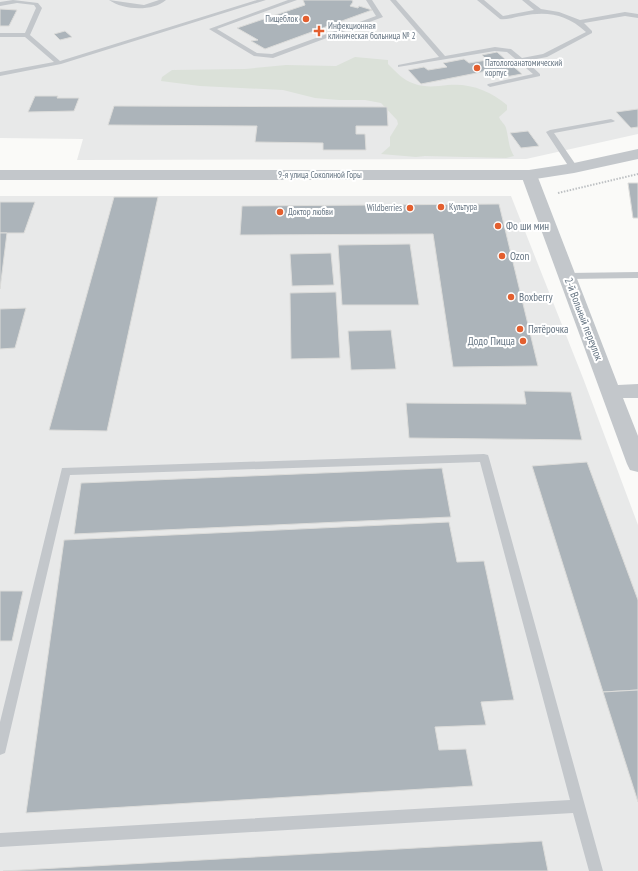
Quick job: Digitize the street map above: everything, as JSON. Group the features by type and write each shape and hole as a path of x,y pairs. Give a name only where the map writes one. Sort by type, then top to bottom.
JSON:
{"street":[{"name":"9-я улица Соколиной Горы","path":"0,175 529,175 574,168 638,154"},
{"name":"2-й Вольный переулок","path":"529,175 638,464"},
{"path":"611,392 638,391"}],"lane":[{"path":"112,0 128,6 137,7 150,6 163,0"},
{"path":"0,74 59,63 263,0"},
{"path":"294,0 212,29 256,55 273,56 380,17 369,0"},
{"path":"393,0 443,58"},
{"path":"480,0 502,18 539,12 557,13 579,22 590,32 545,56 521,60"},
{"path":"525,0 539,12"},
{"path":"0,4 17,1 36,4 39,8 27,36"},
{"path":"579,22 625,14 638,16"},
{"path":"0,36 27,36 59,63"},
{"path":"400,66 495,49 509,50 538,75 490,84"},
{"path":"574,168 550,132 611,121"},
{"path":"568,276 638,275"},
{"path":"0,749 66,471 484,458 596,871"},
{"path":"0,840 578,806"}],"path":[{"path":"558,193 638,174"}],"shaded area":[{"path":"0,0 638,0 638,134 526,159 77,160 83,139 0,138"},
{"path":"355,57 388,60 388,64 400,76 411,83 424,86 465,85 480,89 501,100 507,105 507,110 499,117 505,127 514,156 506,158 416,157 381,154 390,146 390,137 398,124 397,120 381,103 365,100 315,98 283,90 200,86 161,81 162,77 172,70 245,69 286,65 336,66"},
{"path":"0,196 511,196 583,378 638,525 638,871 0,871"}],"building":[{"name":"Пищеблок","path":"303,0 352,0 353,2 350,6 358,8 359,6 372,10 265,49 251,41 258,40 237,28 305,5"},
{"path":"0,9 17,10 9,26 0,26"},
{"path":"65,31 72,37 60,40 54,34"},
{"name":"Патологоанатомический корпус","path":"497,52 522,74 500,78 492,70 421,84 408,70 424,67 428,70 447,67 443,63 464,59 469,63 487,60 482,55"},
{"path":"35,96 79,98 74,111 28,112"},
{"path":"114,106 387,107 388,126 356,126 356,134 365,134 366,150 323,150 323,143 255,142 257,126 108,125"},
{"path":"638,109 638,127 631,128 616,112"},
{"path":"528,131 539,146 521,148 510,133"},
{"path":"628,183 638,183 638,218 633,218"},
{"path":"114,197 158,197 107,431 49,430"},
{"path":"0,202 35,202 24,233 0,233"},
{"path":"499,204 538,366 453,367 433,234 240,235 242,206"},
{"path":"0,233 7,233 0,289"},
{"path":"410,244 419,305 342,305 338,245"},
{"path":"331,253 334,285 292,286 290,254"},
{"path":"336,292 340,358 291,359 290,293"},
{"path":"26,308 15,348 0,349 0,309"},
{"path":"391,330 396,369 351,370 348,331"},
{"path":"524,391 571,392 582,440 409,438 406,403 526,404"},
{"path":"587,462 638,600 638,690 603,692 532,466"},
{"path":"442,468 451,517 74,534 81,483"},
{"path":"449,522 457,562 484,561 514,700 481,702 486,725 435,727 439,750 466,749 473,786 26,813 64,540"},
{"path":"0,591 23,591 12,641 0,641"},
{"path":"638,690 638,802 603,692"},
{"path":"542,841 548,871 3,871"}],"place":[{"name":"Пищеблок","path":"306,19"},
{"name":"Инфекционная клиническая больница № 2","path":"319,31"},
{"name":"Патологоанатомический корпус","path":"477,68"},
{"name":"Культура","path":"441,207"},
{"name":"Wildberries","path":"410,208"},
{"name":"Доктор любви","path":"280,212"},
{"name":"Фо ши мин","path":"498,226"},
{"name":"Ozon","path":"502,256"},
{"name":"Boxberry","path":"511,297"},
{"name":"Пятёрочка","path":"520,329"},
{"name":"Додо Пицца","path":"523,341"}]}
